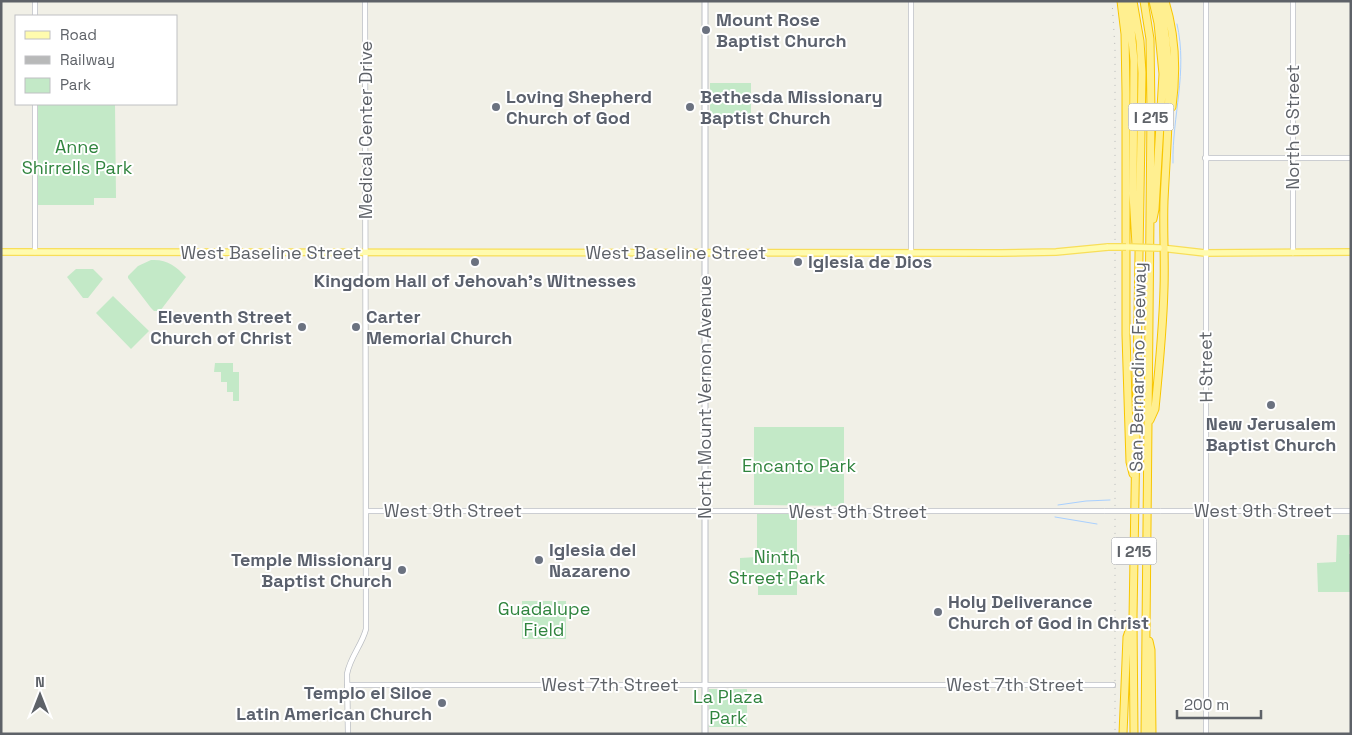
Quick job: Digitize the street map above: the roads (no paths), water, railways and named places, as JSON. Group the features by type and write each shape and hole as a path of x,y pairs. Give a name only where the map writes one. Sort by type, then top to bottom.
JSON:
{"highway":[{"name":"San Bernardino Freeway","path":"1144,1 1150,39 1151,64 1145,734"},
{"path":"1150,234 1155,209 1163,74 1154,1"},
{"path":"1149,423 1156,410 1164,287 1161,248 1168,126 1168,48 1159,1"},
{"path":"1166,1 1171,19 1176,55 1175,86 1170,124 1168,126"},
{"name":"San Bernardino Freeway","path":"1127,2 1140,41 1142,73 1133,618 1134,734"},
{"path":"1127,2 1134,75 1133,194 1139,302"},
{"path":"1127,2 1125,34 1126,346 1130,462 1135,484"},
{"path":"1126,93 1131,29"},
{"path":"1123,734 1127,637 1133,618"},
{"path":"1147,630 1151,650 1152,734"}],"main road":[{"name":"North Mount Vernon Avenue","path":"705,1 705,734"},
{"name":"West Baseline Street","path":"1,252 1056,252 1108,247 1161,248 1205,253 1351,252"}],"street":[{"path":"35,1 35,15"},
{"name":"Medical Center Drive","path":"348,734 348,666 361,643 366,629 366,1"},
{"path":"911,1 911,252"},
{"name":"H Street","path":"1206,1 1206,734"},
{"name":"North G Street","path":"1293,1 1293,253"},
{"path":"35,105 35,252"},
{"path":"1205,158 1351,158"},
{"name":"West 9th Street","path":"366,511 1351,511"},
{"name":"West 7th Street","path":"347,685 1113,685"}],"waterway":[{"path":"1173,163 1181,59 1177,24"},
{"path":"1058,505 1110,500"},
{"path":"1055,517 1097,524"}],"railway":[{"path":"1112,1 1115,48 1115,734"}],"place":[{"name":"Mount Rose Baptist Church","path":"706,30"},
{"name":"Loving Shepherd Church of God","path":"496,107"},
{"name":"Bethesda Missionary Baptist Church","path":"690,107"},
{"name":"Kingdom Hall of Jehovah's Witnesses","path":"475,262"},
{"name":"Iglesia de Dios","path":"798,262"},
{"name":"Eleventh Street Church of Christ","path":"302,327"},
{"name":"Carter Memorial Church","path":"356,327"},
{"name":"New Jerusalem Baptist Church","path":"1271,405"},
{"name":"Iglesia del Nazareno","path":"539,560"},
{"name":"Temple Missionary Baptist Church","path":"402,570"},
{"name":"Holy Deliverance Church of God in Christ","path":"938,612"},
{"name":"Templo el Siloe Latin American Church","path":"442,703"}],"park label":[{"name":"Anne Shirrells Park","path":"77,157"},
{"name":"Encanto Park","path":"799,466"},
{"name":"Ninth Street Park","path":"777,567"},
{"name":"Guadalupe Field","path":"544,619"},
{"name":"La Plaza Park","path":"728,708"}]}
